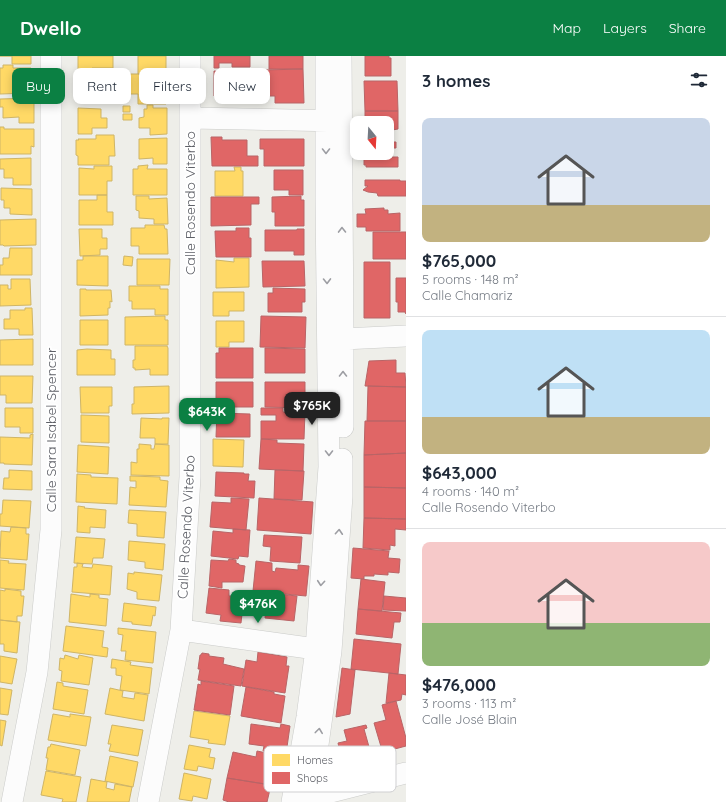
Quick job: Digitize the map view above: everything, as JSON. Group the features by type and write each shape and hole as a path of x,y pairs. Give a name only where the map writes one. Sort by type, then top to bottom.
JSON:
{"street":[{"name":"Calle Sara Isabel Spencer","path":"12,802 37,672 51,530 51,56"},
{"name":"Calle Rosendo Viterbo","path":"148,802 181,630 190,477 190,56"},
{"path":"310,746 342,496 344,339 333,120 326,56"},
{"path":"323,650 329,467 333,120 341,56"},
{"path":"190,118 333,120"},
{"path":"344,339 406,336"},
{"path":"181,630 323,650"},
{"path":"396,776 406,773"},
{"path":"302,800 333,792"},
{"path":"0,799 8,802"}],"building: Homes":[{"path":"12,56 31,56 31,64 12,64"},
{"path":"78,56 113,56 113,68 78,68"},
{"path":"138,56 166,56 166,68 139,68 138,74"},
{"path":"3,65 13,65 12,94 0,94 0,68 3,68"},
{"path":"131,74 139,74 139,104 138,94 131,94"},
{"path":"0,99 12,99 12,104 34,104 34,123 19,123 19,117 3,118 3,107 0,107"},
{"path":"147,105 153,105 153,108 167,108 167,134 150,135 150,128 139,128 139,118 144,117 144,109 147,109"},
{"path":"123,106 130,106 130,112 123,112"},
{"path":"78,108 101,109 101,118 107,118 107,128 92,128 92,134 78,134"},
{"path":"123,114 132,114 132,120 123,120"},
{"path":"0,127 4,127 4,129 34,129 34,147 31,146 31,154 0,154"},
{"path":"96,135 114,135 115,156 109,156 109,165 78,165 76,140 96,139"},
{"path":"167,138 167,164 153,164 153,158 139,159 139,139"},
{"path":"31,158 31,185 13,185 13,178 4,178 4,169 0,169 0,159"},
{"path":"148,165 147,169 167,169 167,195 133,195 133,169 138,169 138,166"},
{"path":"94,166 112,166 112,181 107,181 107,195 79,195 79,168 94,169"},
{"path":"234,167 241,167 241,171 243,171 243,196 215,196 215,171 235,171"},
{"path":"1,188 32,189 32,215 10,214 10,208 4,208 4,200 1,200"},
{"path":"97,195 107,195 107,212 113,212 113,225 79,225 79,200 97,200"},
{"path":"136,196 149,196 149,199 167,198 168,224 154,224 154,219 139,218 139,211 136,210"},
{"path":"36,219 36,245 0,245 0,220"},
{"path":"145,225 164,225 165,229 167,229 168,254 139,254 139,246 131,246 131,228 145,228"},
{"path":"79,229 102,229 102,238 107,238 107,249 100,249 100,255 80,256"},
{"path":"10,248 32,248 32,275 0,275 0,265 3,265 3,258 9,258"},
{"path":"83,256 108,256 108,286 77,285 77,260 83,260"},
{"path":"124,256 133,257 132,266 123,265"},
{"path":"234,258 249,258 249,287 216,288 216,260 234,262"},
{"path":"137,259 170,259 169,285 137,285"},
{"path":"11,279 30,279 31,305 0,306 0,285 8,285 8,289 11,289"},
{"path":"129,286 160,286 160,289 168,289 168,315 155,315 155,309 132,309 132,301 129,301"},
{"path":"80,289 111,290 112,302 110,301 108,315 80,316"},
{"path":"213,292 244,292 244,311 229,311 229,316 213,316"},
{"path":"25,308 32,308 33,335 19,335 19,329 4,329 4,319 10,319 10,310 25,310"},
{"path":"165,316 165,320 168,320 168,345 125,345 125,317"},
{"path":"80,320 108,320 108,345 80,345"},
{"path":"216,321 244,321 244,342 229,342 229,347 216,347"},
{"path":"33,339 33,365 0,365 0,340"},
{"path":"135,346 167,346 168,375 150,375 150,369 135,370 135,368 133,368 133,360 135,360"},
{"path":"77,350 111,350 111,359 115,359 115,375 77,375"},
{"path":"0,376 33,376 32,403 6,403 6,395 0,395"},
{"path":"169,386 169,413 132,414 132,404 134,404 134,387"},
{"path":"80,387 112,387 112,406 109,406 109,413 81,413"},
{"path":"5,408 33,408 33,433 20,433 20,427 5,427"},
{"path":"81,415 109,416 109,443 81,442"},
{"path":"141,418 169,418 168,444 155,444 155,438 140,438"},
{"path":"33,434 32,465 0,463 0,437 30,438 30,435"},
{"path":"213,439 244,440 243,467 213,466"},
{"path":"139,444 151,445 151,449 154,449 155,444 169,445 169,476 131,475 131,462 137,463 137,449 139,449"},
{"path":"78,445 109,447 108,474 77,472"},
{"path":"9,470 32,471 32,490 3,489 4,478 9,478"},
{"path":"77,474 91,475 91,477 118,478 117,504 76,502"},
{"path":"130,476 160,477 160,480 168,481 166,507 129,505 130,487 136,488 136,481 130,481"},
{"path":"3,500 31,501 29,528 0,526 0,514 2,514"},
{"path":"78,506 106,510 105,528 90,527 90,533 77,532"},
{"path":"129,510 166,512 164,538 137,536 137,524 128,523"},
{"path":"11,527 26,528 26,534 29,534 27,560 0,558 1,531 10,532"},
{"path":"76,537 105,539 103,558 93,558 92,564 74,563"},
{"path":"129,541 165,544 163,570 145,568 145,562 128,560"},
{"path":"0,560 9,561 8,563 26,564 24,590 0,588"},
{"path":"77,563 83,564 82,567 92,568 93,564 112,566 110,595 72,592 74,567 77,567"},
{"path":"134,572 162,575 159,601 137,599 137,592 127,589 128,573 134,574"},
{"path":"5,589 21,591 21,596 24,596 22,616 17,616 17,622 0,620 0,590 5,591"},
{"path":"71,594 90,597 90,594 99,595 99,598 108,599 106,626 69,622"},
{"path":"124,603 156,607 155,616 153,615 151,626 132,624 132,622 122,621"},
{"path":"0,620 20,622 17,653 4,651 4,644 0,644"},
{"path":"66,626 104,631 102,647 108,648 107,657 63,651"},
{"path":"118,628 156,632 153,663 125,660 126,651 121,651 123,635 118,634"},
{"path":"65,655 78,659 79,655 93,658 89,685 61,681 62,671 59,670 60,658 64,659"},
{"path":"0,656 17,659 12,684 0,682"},
{"path":"112,659 131,662 130,665 152,668 149,694 120,690 122,676 116,675 116,668 111,668"},
{"path":"57,682 63,683 63,686 88,690 84,714 53,709"},
{"path":"0,688 12,690 8,715 0,714"},
{"path":"110,688 123,691 122,697 134,699 135,693 148,695 144,721 105,714"},
{"path":"194,711 230,716 225,745 208,743 209,740 190,737"},
{"path":"53,714 70,717 70,714 91,717 86,746 48,740"},
{"path":"0,720 6,721 2,746 0,745"},
{"path":"112,725 143,730 138,756 109,751 111,744 108,744"},
{"path":"51,744 80,750 75,775 46,770 48,747 50,747"},
{"path":"189,745 211,749 209,757 215,758 213,769 198,766 197,771 184,769"},
{"path":"110,756 138,762 133,787 105,781"},
{"path":"46,771 81,777 76,802 62,802 63,799 41,795"},
{"path":"184,773 211,779 207,799 193,796 192,801 179,799"},
{"path":"91,779 107,782 106,788 114,790 115,784 132,787 129,802 87,802"}],"building: Shops":[{"path":"214,56 250,56 250,67 232,67 232,63 219,63 219,68 214,68"},
{"path":"269,56 303,56 303,69 269,68"},
{"path":"365,56 389,56 389,58 391,58 391,76 365,76"},
{"path":"303,69 304,103 275,103 275,96 270,96 270,70"},
{"path":"364,81 397,81 398,111 365,111"},
{"path":"365,111 398,111 398,129 394,130 394,116 365,116"},
{"path":"211,137 222,137 222,140 247,140 247,156 258,156 258,166 212,166"},
{"path":"260,139 304,139 304,166 264,166 264,149 260,149"},
{"path":"394,142 396,142 396,148 394,148"},
{"path":"394,157 398,157 398,167 366,167 366,165 364,165 364,160 394,160"},
{"path":"274,170 303,170 303,195 289,195 289,190 274,190"},
{"path":"365,180 406,181 406,196 378,196 377,193 363,190 368,186 365,186"},
{"path":"301,196 301,200 304,200 304,226 275,226 275,212 272,212 272,197"},
{"path":"211,197 259,197 259,204 251,204 251,225 211,226"},
{"path":"384,208 384,210 388,210 388,214 400,213 400,231 366,231 366,227 357,227 357,214 366,214 365,209"},
{"path":"236,228 249,228 249,238 251,238 251,257 216,257 215,231 236,231"},
{"path":"304,229 304,255 294,255 294,251 265,251 265,230"},
{"path":"373,232 406,232 406,259 373,259"},
{"path":"262,261 304,261 305,286 263,287"},
{"path":"364,262 390,262 390,318 364,318"},
{"path":"396,278 406,278 406,314 405,312 398,312 398,302 396,302"},
{"path":"273,288 305,289 305,302 302,302 302,312 268,312 268,293 273,293"},
{"path":"261,316 306,317 305,348 260,347"},
{"path":"219,348 253,348 253,378 216,378 216,353 219,353"},
{"path":"265,348 305,349 305,373 265,373"},
{"path":"396,360 396,373 405,373 406,387 365,386 369,361"},
{"path":"216,382 253,382 253,407 216,407"},
{"path":"265,382 305,382 305,408 265,407"},
{"path":"368,386 406,387 406,421 367,421"},
{"path":"261,408 283,408 283,412 305,412 304,439 261,439 261,421 276,421 276,415 261,415"},
{"path":"217,411 219,411 219,413 250,414 250,437 216,437"},
{"path":"365,421 406,421 406,453 364,455"},
{"path":"261,439 277,440 277,443 304,444 303,471 259,469"},
{"path":"406,453 406,488 364,487 364,455"},
{"path":"275,470 304,471 302,500 274,499"},
{"path":"216,472 249,474 248,481 255,481 254,498 215,496"},
{"path":"364,487 406,488 406,519 364,518"},
{"path":"231,498 249,499 246,530 210,527 212,502 231,503"},
{"path":"259,498 313,502 311,534 257,530"},
{"path":"364,518 406,519 406,530 395,529 395,546 390,545 390,550 363,548"},
{"path":"233,529 250,530 248,557 239,556 238,559 211,556 213,531 233,533"},
{"path":"264,535 302,537 300,563 270,561 271,547 263,546"},
{"path":"353,548 389,551 388,558 400,559 399,573 388,572 388,575 374,574 374,576 364,576 364,579 351,578"},
{"path":"229,559 236,560 236,563 239,565 245,566 243,582 222,582 222,588 209,586 211,560 228,561"},
{"path":"256,561 272,563 272,571 275,572 276,568 298,570 298,565 309,566 306,596 253,591"},
{"path":"361,579 385,582 382,611 358,609"},
{"path":"209,588 229,590 229,596 237,596 236,605 243,605 241,623 220,621 221,615 206,613"},
{"path":"268,593 297,596 294,621 265,618"},
{"path":"384,596 406,598 406,611 383,610"},
{"path":"358,609 401,613 400,622 394,622 392,638 356,634"},
{"path":"354,639 401,644 398,674 351,669"},
{"path":"258,652 287,657 286,666 289,666 285,693 242,686 246,660 257,662"},
{"path":"202,653 209,654 209,656 224,658 223,664 244,669 241,686 198,680 200,655"},
{"path":"342,668 355,670 350,714 336,717"},
{"path":"389,673 406,675 406,695 402,694 401,700 386,703"},
{"path":"201,681 234,686 230,715 194,710 198,684 201,685"},
{"path":"246,687 274,692 274,694 285,696 281,723 241,716"},
{"path":"396,701 406,738 406,746 396,749 396,746 381,746 374,723 386,720 382,705"},
{"path":"251,724 280,728 281,724 290,726 287,746 264,746 249,744"},
{"path":"366,725 367,728 364,729 369,746 339,746 338,743 347,741 344,730"},
{"path":"257,751 264,752 264,784 227,778 233,752 256,757"},
{"path":"227,778 264,784 264,792 269,792 267,802 229,802 223,800"}]}
